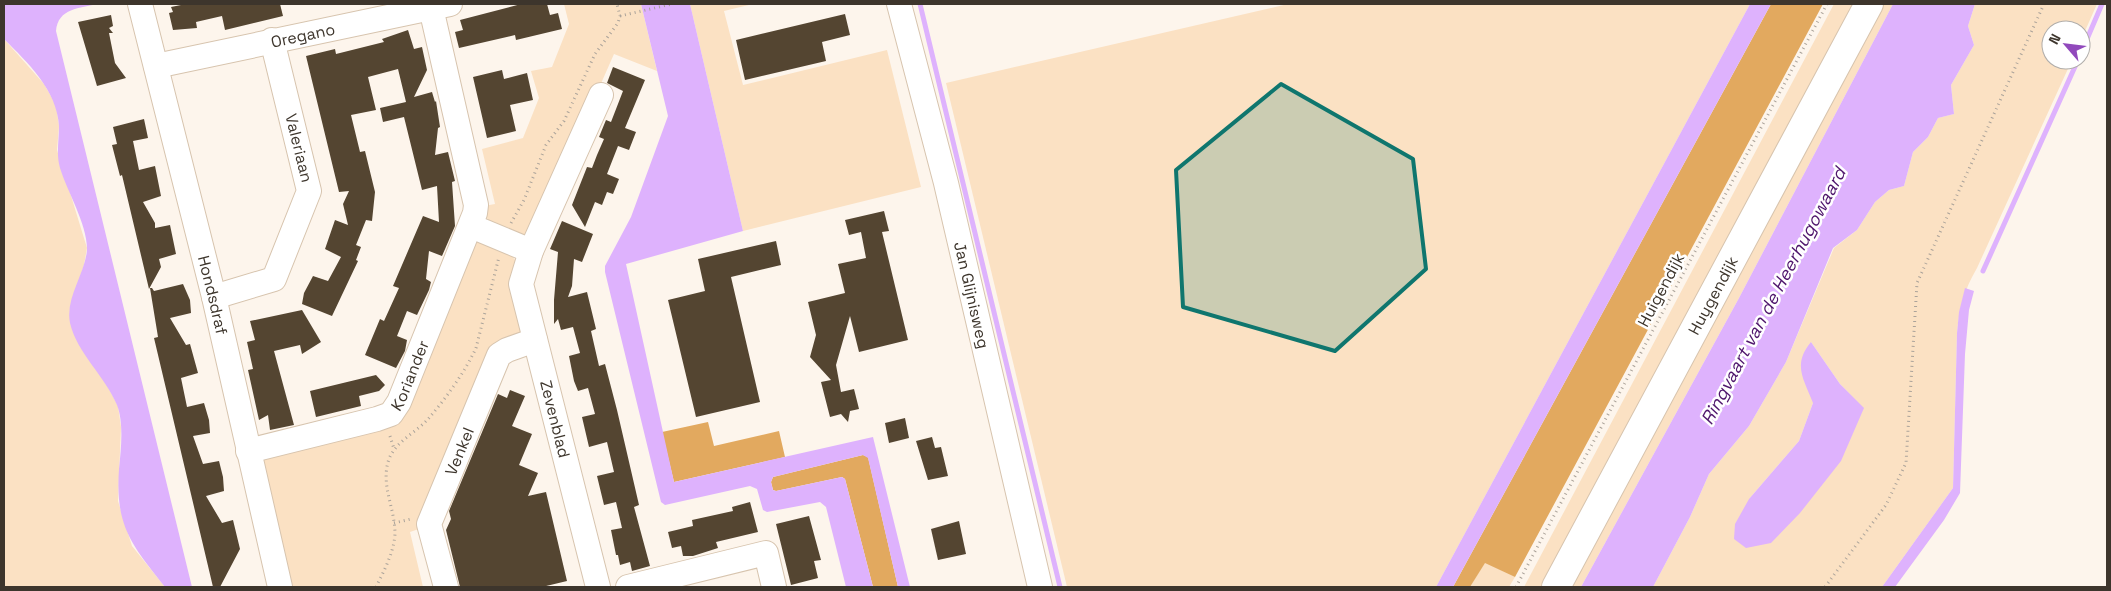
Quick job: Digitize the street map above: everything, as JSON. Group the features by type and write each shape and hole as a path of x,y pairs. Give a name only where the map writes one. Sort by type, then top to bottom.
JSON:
{"main road":[{"name":"Huygendijk","path":"1556,587 1679,362 1869,4"}],"street":[{"name":"Hondsdraf","path":"140,4 214,297 280,587"},
{"name":"Jan Glijnisweg","path":"899,4 948,191 1040,587"},
{"name":"Oregano","path":"156,66 440,6"},
{"name":"Koriander","path":"248,451 377,420 391,414 399,402 471,226 476,205 440,6"},
{"name":"Valeriaan","path":"214,297 274,279 310,191 272,40"},
{"name":"Zevenblad","path":"598,587 522,284 531,251 601,95"},
{"path":"471,226 531,251"},
{"name":"Venkel","path":"446,587 429,524 499,355 507,350 535,340"},
{"path":"628,587 766,554 774,587"}],"path":[{"path":"376,587 394,541 394,523 386,474 389,459 394,449 428,419 470,360 476,348 503,240 524,200 546,145 564,121 595,54 618,23 620,16 617,4"},
{"path":"620,16 672,4"},
{"name":"Huigendijk","path":"1516,587 1827,4"},
{"path":"1825,587 1886,505 1906,463 1917,283 2044,4"}],"highlighted area":[{"path":"1281,84 1413,159 1426,269 1335,351 1183,307 1176,170"}],"shaded area":[{"path":"564,4 641,4 657,71 614,54 536,231 520,238 488,221 484,206 495,204 482,149 523,138 539,98 531,71 552,67 569,24"},
{"path":"690,4 753,4 724,11 743,85 887,50 921,187 743,231"},
{"path":"1288,4 1750,4 1436,587 1067,587 946,83"},
{"path":"1771,4 1823,4 1515,577 1485,563 1470,587 1453,587"},
{"path":"1834,4 1857,4 1545,587 1524,587"},
{"path":"1875,4 1893,4 1739,298 1581,587 1563,587"},
{"path":"1975,4 2097,4 2090,20 2041,20 2041,70 2067,70 1963,300 1957,333 1953,488 1882,587 1653,587 1690,517 1709,474 1749,426 1786,362 1834,248 1857,230 1875,202 1889,190 1904,186 1913,152 1928,137 1938,118 1954,114 1951,85 1974,45 1968,26","holes":["1811,342 1840,384 1863,408 1749,499 1799,441 1813,403"]},
{"path":"4,39 44,84 56,105 59,126 57,150 87,248 77,286 78,342 108,387 118,406 121,427 118,501 132,546 165,587 4,587"},
{"path":"475,234 506,248 518,264 523,327 422,528 410,532 423,587 286,587 263,457 393,423"},
{"path":"708,422 714,446 779,431 785,457 674,482 662,432"},
{"path":"863,455 868,457 898,587 873,587 845,479 842,477 776,491 773,490 771,482 773,477"},
{"path":"1485,562 1515,577 1509,587 1470,587"}],"water":[{"path":"4,4 98,4 77,8 65,13 58,23 56,31 192,587 165,587 134,546 123,520 118,489 121,436 119,412 112,394 79,344 70,323 70,304 83,268 87,250 84,230 60,168 58,152 59,126 53,101 40,78 4,39"},
{"path":"641,4 690,4 743,231 626,264 674,482 873,437 910,587 898,587 868,458 863,455 773,477 771,482 773,490 776,491 842,477 845,479 873,587 846,587 826,507 820,502 767,512 763,510 757,489 750,486 665,505 661,502 605,272 605,266 631,217 668,116"},
{"path":"1750,4 1771,4 1453,587 1436,587"},
{"name":"Ringvaart van de Heerhugowaard","path":"1893,4 1975,4 1968,26 1974,45 1951,85 1954,114 1938,118 1928,137 1913,152 1904,186 1889,190 1875,202 1857,230 1833,248 1786,362 1749,426 1709,474 1690,517 1653,587 1581,587 1739,298"},
{"path":"1965,288 1974,291 1969,310 1965,354 1960,493 1944,520 1895,587 1882,587 1953,488 1957,333 1959,312"},
{"path":"1811,342 1840,384 1864,408 1841,461 1800,513 1771,543 1746,548 1734,539 1735,524 1749,499 1799,441 1813,403 1801,372 1802,358"}],"building":[{"path":"186,4 280,4 283,16 225,30 222,16 196,22 197,28 173,30 169,13 173,12 171,7"},
{"path":"521,4 547,4 550,15 558,13 562,29 516,40 515,35 459,48 455,32 463,30 460,20"},
{"path":"845,14 850,35 822,42 826,61 745,80 736,40"},
{"path":"111,15 113,26 109,28 113,33 109,33 115,63 126,78 97,86 78,22"},
{"path":"408,30 414,49 422,47 427,70 414,97 432,92 436,101 440,127 438,128 435,155 448,152 455,181 452,182 455,226 442,256 429,251 426,279 431,282 429,290 417,315 407,311 397,336 407,340 405,351 396,368 365,355 380,319 384,321 399,288 393,286 423,216 439,222 437,186 422,190 404,117 383,122 380,108 406,102 398,69 368,77 376,110 351,115 360,152 365,151 375,192 372,221 366,220 356,245 361,247 356,260 358,261 332,316 302,304 304,293 313,276 328,281 341,257 325,249 335,220 348,225 343,204 349,191 339,192 306,56 335,49 336,54 384,42 382,39"},
{"path":"613,67 645,80 625,128 636,132 629,150 618,146 607,174 619,179 613,194 607,192 602,205 595,202 585,227 572,205 587,167 592,168 604,139 599,137 606,120 611,122 623,91 607,83"},
{"path":"502,70 504,79 527,73 533,100 510,105 516,131 487,138 473,77"},
{"path":"144,119 148,138 133,141 139,170 155,166 161,196 143,202 155,223 155,228 170,225 176,254 159,259 161,267 149,289 122,175 120,176 112,145 117,144 113,127"},
{"path":"884,211 889,231 882,232 908,340 859,352 850,316 836,365 841,392 854,389 859,409 850,411 848,422 841,414 830,417 821,382 831,380 810,357 816,335 808,302 845,293 838,264 866,258 861,232 849,235 845,220"},
{"path":"562,221 593,234 582,262 574,259 572,286 568,297 587,292 596,329 591,331 599,366 605,364 617,410 639,505 634,507 650,566 632,571 630,562 620,565 618,555 616,555 611,530 622,528 616,502 604,505 597,476 614,472 607,442 589,447 582,417 595,414 588,388 578,391 574,381 569,356 580,353 573,327 561,330 558,319 554,324 558,252 550,249"},
{"path":"776,241 781,265 731,277 760,402 696,417 668,300 705,291 698,259"},
{"path":"183,284 190,300 191,313 170,318 186,345 190,344 198,373 181,378 187,407 204,403 209,420 210,433 193,436 203,464 219,461 224,491 206,496 222,523 233,520 240,549 220,587 213,587 154,338 158,337 150,288 154,291"},
{"path":"302,310 321,342 302,354 300,345 274,351 294,425 270,430 268,415 259,420 248,370 253,369 247,342 255,340 250,321"},
{"path":"376,375 385,385 379,391 359,396 361,406 316,417 310,391"},
{"path":"510,390 525,396 512,426 532,434 519,465 538,473 528,496 546,492 567,581 542,587 460,587 446,530 451,519 449,511 498,394 507,398"},
{"path":"905,418 909,438 889,443 885,423"},
{"path":"932,437 935,448 941,447 948,476 928,480 916,441"},
{"path":"750,502 758,532 716,542 718,548 693,556 683,556 681,546 672,548 668,532 693,526 692,520 733,511 732,507"},
{"path":"809,516 821,560 814,561 818,578 791,585 776,524"},
{"path":"959,521 966,554 938,560 931,529"}],"waterway":[{"path":"920,4 1060,587"},
{"path":"2091,30 2102,4"},
{"path":"1983,271 2073,70"}]}
